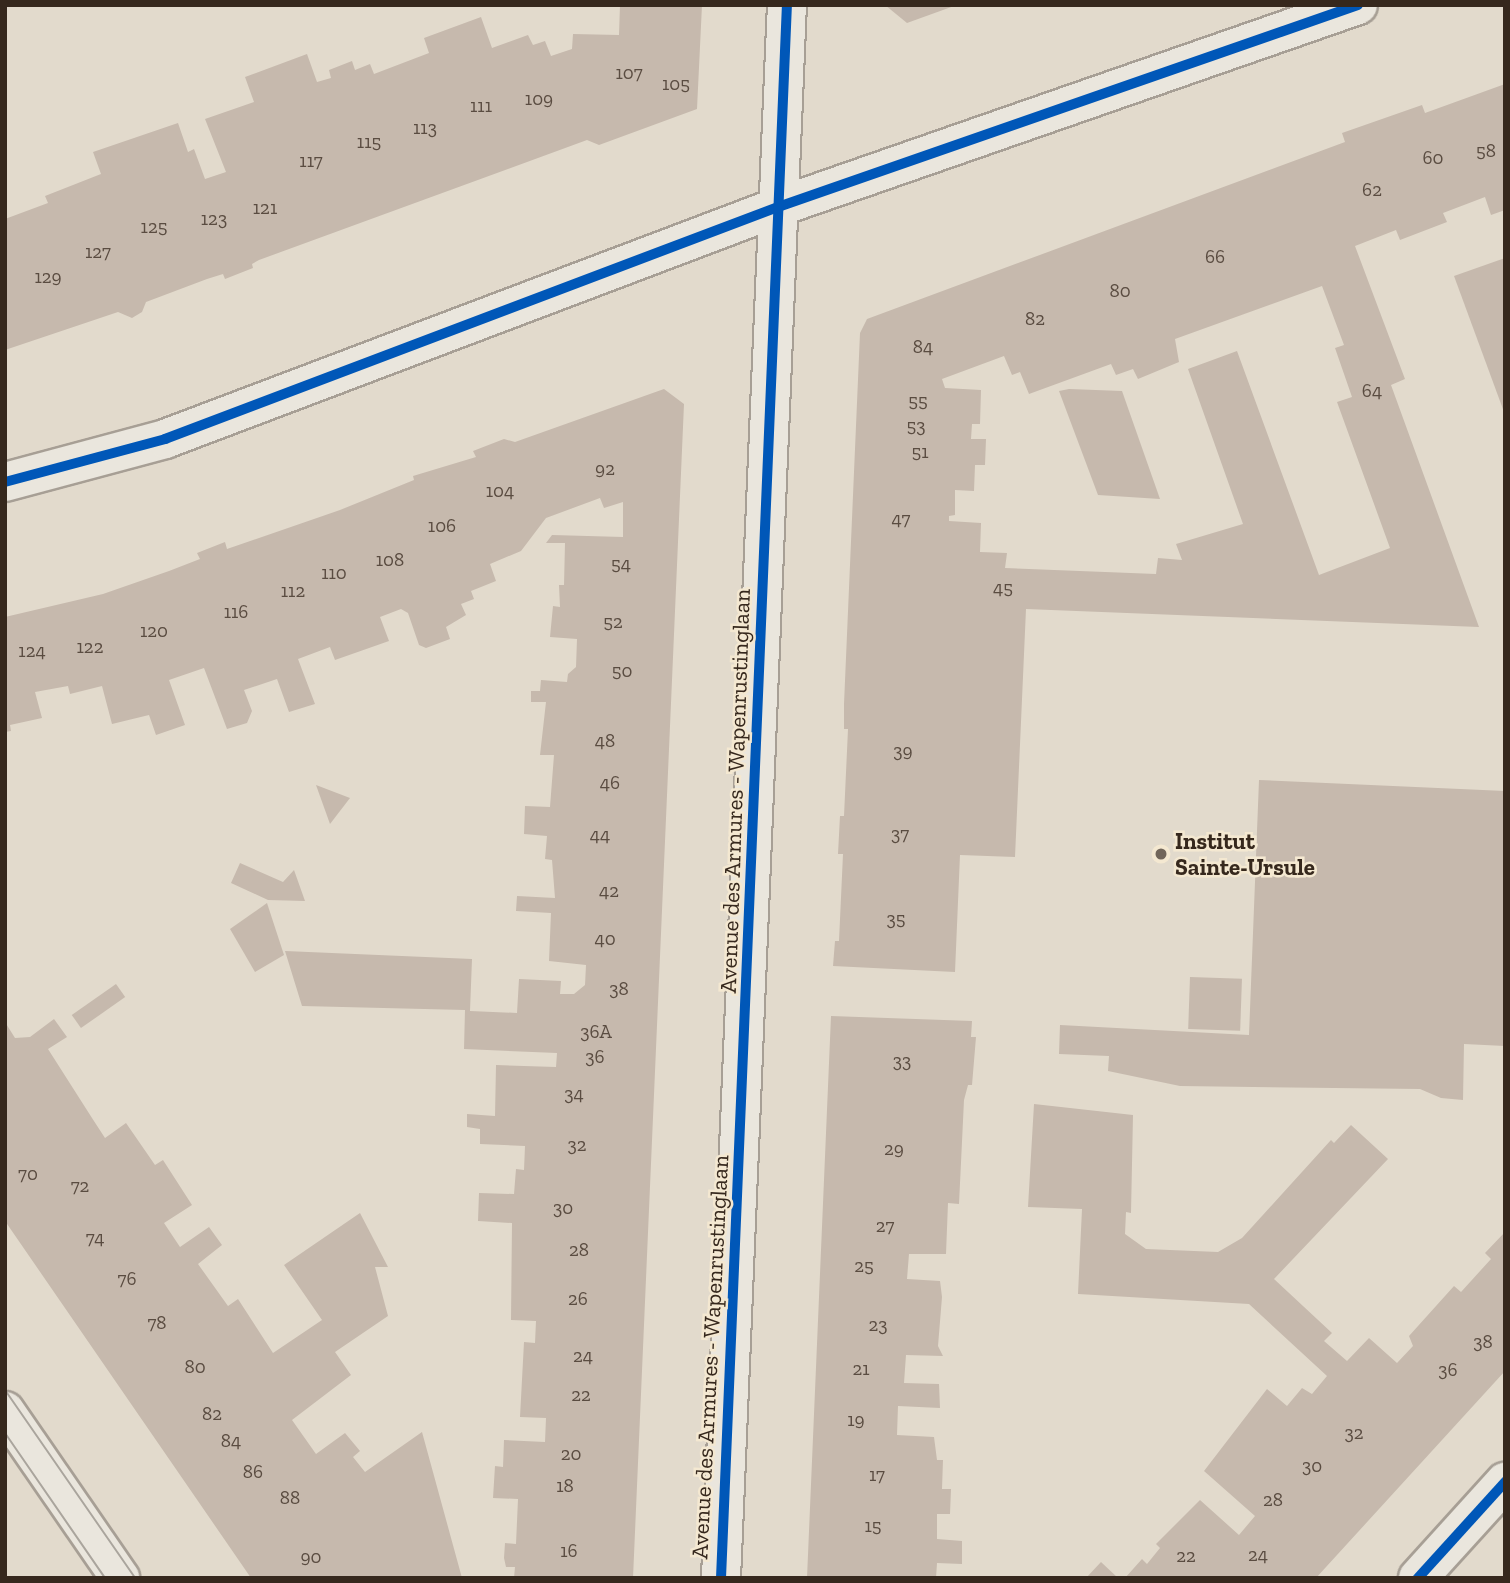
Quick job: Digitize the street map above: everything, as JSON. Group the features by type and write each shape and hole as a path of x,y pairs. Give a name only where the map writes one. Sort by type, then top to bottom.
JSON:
{"street":[{"name":"Avenue des Armures - Wapenrustinglaan","path":"721,1578 788,5"},
{"path":"5,482 165,439 778,207 1358,5"},
{"path":"5,1411 120,1578"},
{"path":"1418,1578 1505,1482"}],"building":[{"path":"620,5 702,5 697,109 599,145 587,140 259,260 252,264 253,268 225,279 223,274 207,279 146,302 142,312 132,318 118,312 5,350 5,219 48,203 45,196 101,174 93,152 178,123 188,152 194,149 205,179 226,172 205,119 254,102 245,77 307,54 317,82 331,78 329,70 352,61 355,70 370,64 374,74 429,53 424,38 481,17 492,48 528,35 533,45 545,41 551,56 572,49 573,34 619,35"},
{"path":"885,5 954,5 954,6 907,23"},
{"path":"1505,84 1505,210 1491,215 1485,197 1443,213 1447,222 1400,240 1396,230 1355,246 1405,379 1391,385 1479,627 1026,609 1015,857 960,855 955,972 833,966 835,941 839,941 843,854 838,854 840,816 844,816 848,729 844,729 844,704 860,333 867,319 1345,142 1342,133 1422,105 1425,113","holes":["1322,286 1344,345 1335,348 1352,397 1337,402 1390,548 1319,575 1237,351 1188,369 1243,524 1176,544 1182,560 1158,558 1156,574 1005,568 1007,553 980,552 981,523 949,521 949,516 955,515 955,490 974,491 975,465 985,465 986,439 971,439 972,424 980,424 981,390 945,388 942,379 1004,356 1012,375 1020,372 1029,394 1111,364 1116,375 1133,369 1138,379 1179,362 1175,339"]},
{"path":"1505,258 1505,412 1504,412 1454,276"},
{"path":"664,389 684,404 633,1578 514,1578 515,1567 506,1567 504,1558 505,1543 516,1544 518,1499 493,1498 495,1466 503,1467 504,1440 545,1442 546,1418 520,1417 524,1342 535,1343 536,1321 511,1320 512,1223 478,1221 479,1193 514,1194 516,1169 524,1170 525,1146 480,1144 480,1129 467,1127 467,1114 495,1116 496,1065 556,1067 557,1053 464,1049 465,1010 302,1006 285,951 472,959 470,1011 517,1013 519,979 561,981 560,994 574,994 585,985 586,965 549,961 551,913 516,911 517,896 555,898 552,860 545,859 547,836 524,834 525,806 550,807 554,755 540,755 546,702 531,702 531,691 540,691 541,680 567,682 568,674 576,667 577,639 550,637 553,606 560,607 559,585 564,585 565,543 546,543 552,535 623,537 623,502 604,508 600,498 546,518 521,551 490,564 496,581 471,591 474,599 461,604 466,615 446,627 450,639 426,648 419,645 408,613 401,609 380,617 389,641 335,660 330,647 298,659 315,704 289,712 277,679 244,690 252,711 247,723 227,729 204,668 169,680 185,725 156,735 149,715 112,724 102,686 70,694 68,686 35,692 42,718 10,725 11,731 5,732 5,617 103,594 200,559 197,553 225,542 227,549 340,510 414,480 413,476 476,457 473,451 504,439 515,442"},
{"path":"1059,391 1122,391 1160,499 1098,495"},
{"path":"1259,780 1505,791 1505,1046 1464,1044 1463,1100 1441,1098 1420,1089 1180,1086 1108,1071 1109,1056 1059,1054 1060,1025 1249,1035"},
{"path":"316,785 350,798 330,824"},
{"path":"240,863 283,882 294,870 305,901 268,900 231,883"},
{"path":"267,903 284,955 255,972 230,929"},
{"path":"1190,977 1242,979 1240,1031 1188,1029"},
{"path":"116,984 125,997 81,1028 72,1015"},
{"path":"831,1016 972,1021 971,1037 976,1037 972,1085 968,1085 964,1100 959,1204 948,1203 946,1254 909,1254 907,1279 940,1281 942,1297 938,1346 943,1356 906,1355 904,1383 939,1384 940,1408 898,1406 897,1435 934,1437 937,1460 943,1460 942,1489 951,1489 950,1514 937,1514 937,1539 962,1541 962,1564 937,1563 936,1578 807,1578"},
{"path":"54,1019 67,1037 48,1049 105,1138 126,1123 155,1165 163,1160 192,1205 164,1223 180,1247 209,1227 222,1245 198,1264 228,1306 238,1299 273,1353 322,1320 284,1265 360,1213 388,1267 375,1267 388,1316 335,1352 351,1375 292,1420 316,1454 345,1433 360,1451 353,1457 365,1472 422,1432 462,1578 251,1578 5,1221 5,1022 15,1038 30,1037"},
{"path":"1034,1104 1133,1115 1131,1213 1126,1212 1125,1234 1146,1249 1218,1252 1242,1238 1331,1140 1334,1143 1351,1125 1388,1159 1274,1279 1332,1333 1324,1341 1347,1361 1369,1338 1397,1363 1413,1346 1409,1336 1454,1286 1461,1292 1491,1259 1485,1253 1505,1232 1505,1371 1316,1578 1125,1578 1142,1559 1147,1564 1160,1548 1156,1544 1200,1500 1239,1535 1255,1516 1204,1471 1267,1389 1287,1406 1302,1388 1312,1394 1327,1376 1249,1304 1078,1294 1082,1209 1028,1207"},
{"path":"1101,1562 1118,1578 1086,1578"}],"tram line":[{"path":"5,1390 135,1578"},
{"path":"5,1433 105,1578"}],"cycle path":[{"path":"721,1578 787,5"},
{"path":"5,482 165,439 778,207 1358,5"},
{"path":"1418,1578 1505,1482"}],"place":[{"name":"Institut Sainte-Ursule","path":"1161,854"}]}
